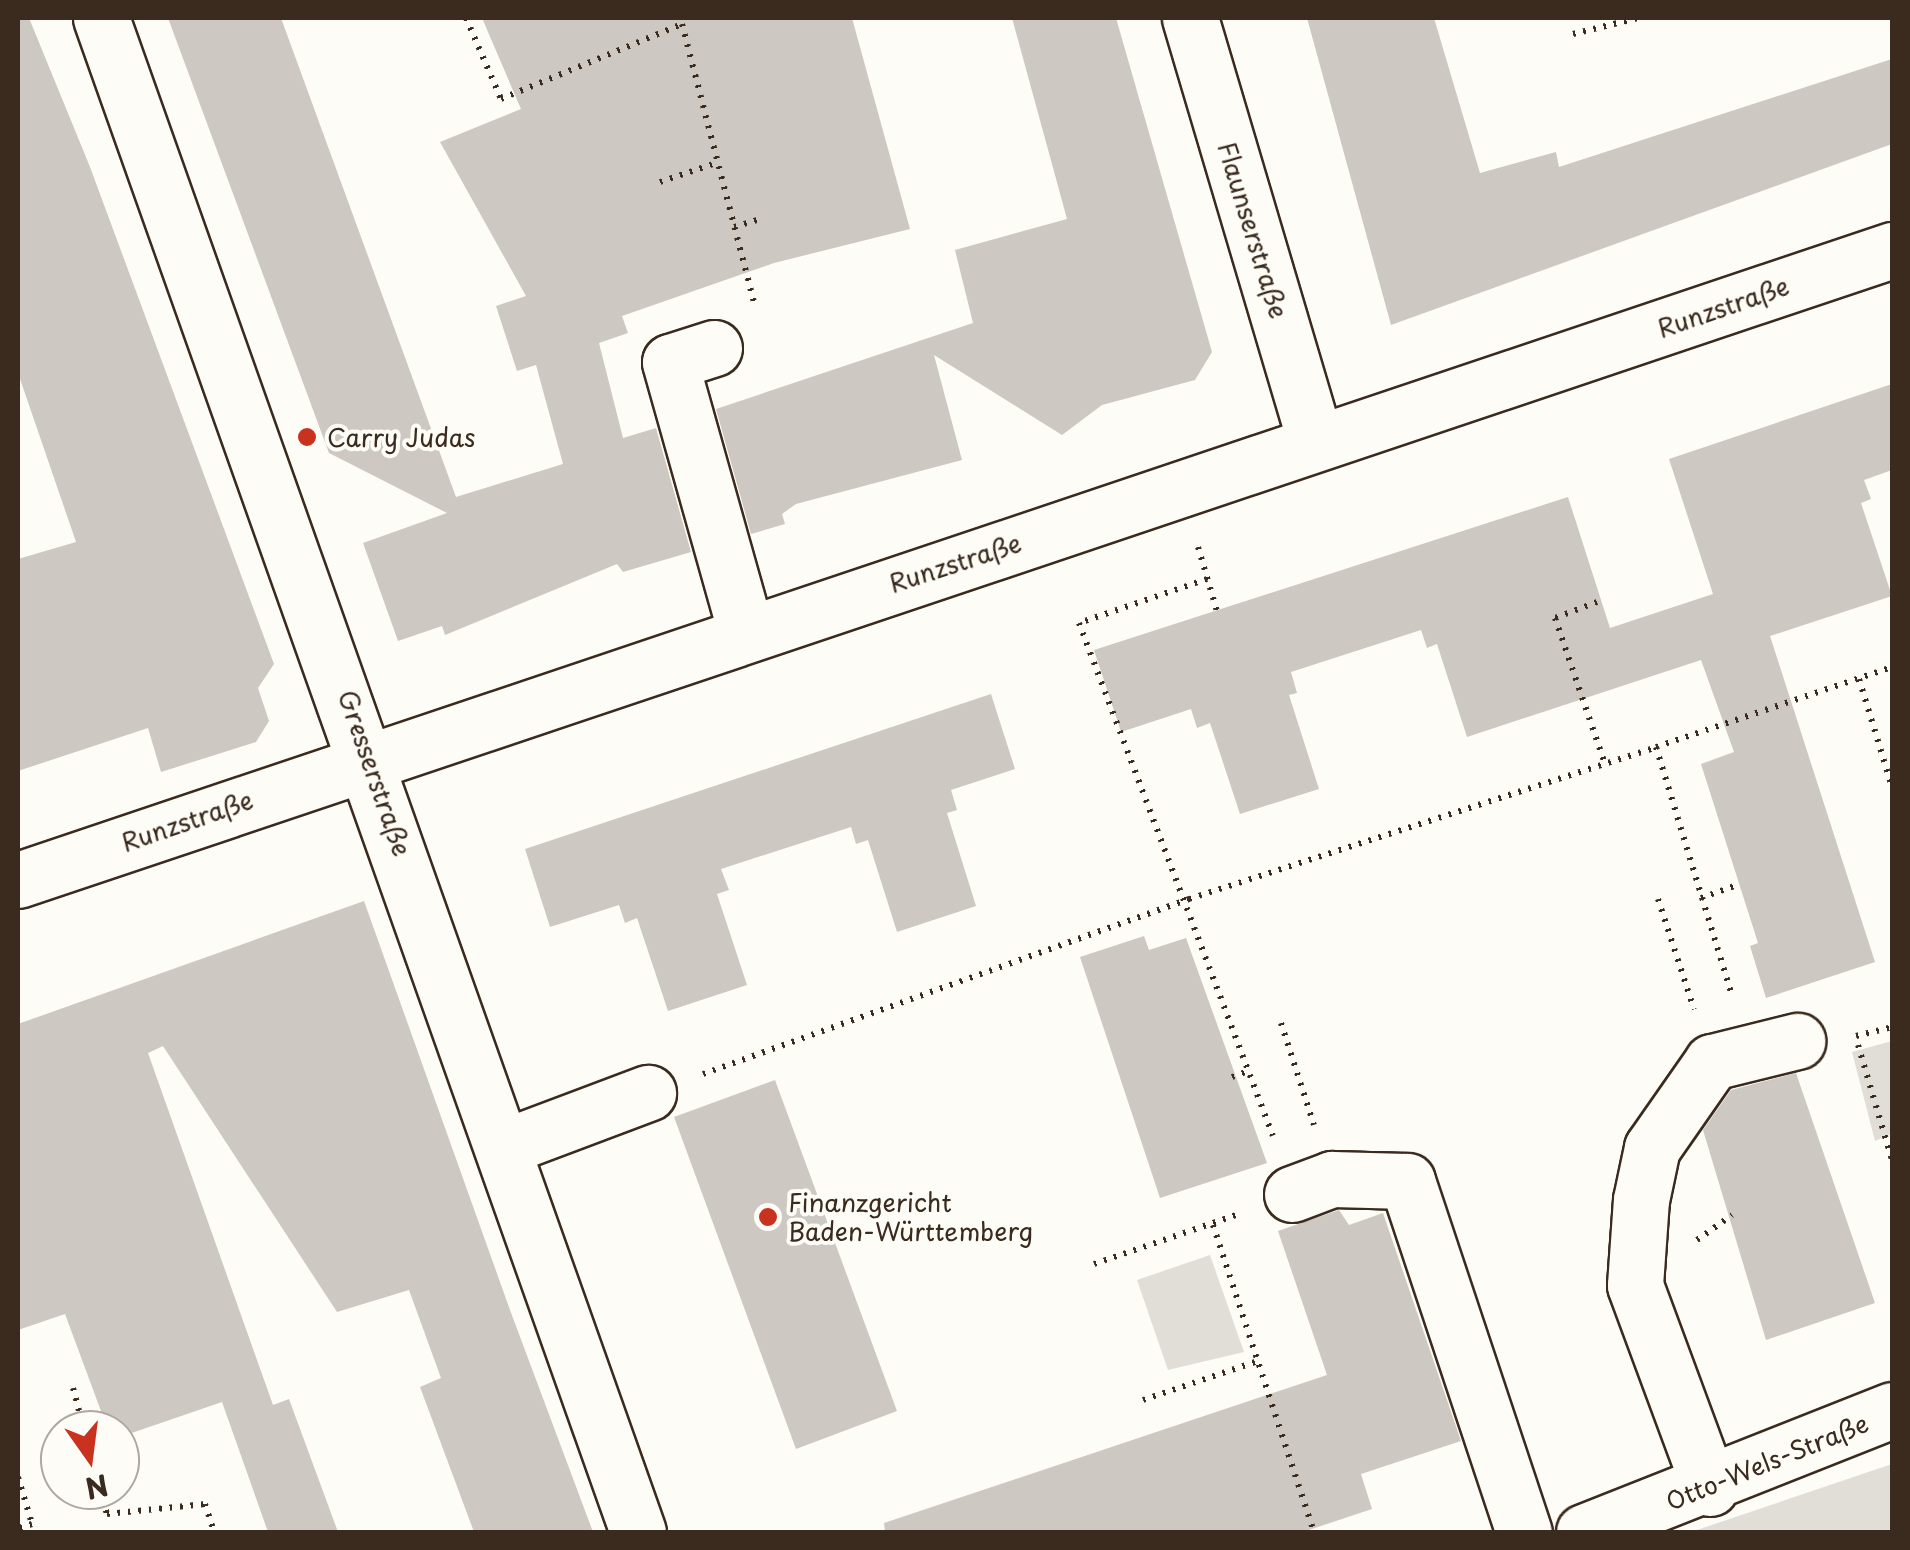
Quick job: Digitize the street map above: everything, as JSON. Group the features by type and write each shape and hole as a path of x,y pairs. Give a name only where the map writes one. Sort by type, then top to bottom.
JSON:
{"street":[{"name":"Gresserstraße","path":"101,18 370,757 638,1532"},
{"name":"Flaunserstraße","path":"1190,18 1316,443"},
{"name":"Runzstraße","path":"18,880 370,757 1892,250"},
{"path":"714,348 670,362 746,632"},
{"path":"1710,1488 1635,1285 1652,1148 1775,1048"},
{"path":"504,1148 648,1094"},
{"path":"1291,1194 1407,1181 1524,1532"},
{"name":"Otto-Wels-Straße","path":"1584,1532 1710,1488 1892,1410"}],"path":[{"path":"466,18 501,99 682,21 762,331 714,348"},
{"path":"1573,34 1638,18"},
{"path":"660,182 719,162"},
{"path":"734,228 761,219"},
{"path":"1207,580 1080,623 1117,737 1189,898 1291,1194"},
{"path":"1596,602 1554,618 1605,764"},
{"path":"648,1094 1189,898 1892,667"},
{"path":"1859,679 1892,787"},
{"path":"1656,747 1700,898 1775,1048"},
{"path":"1700,898 1740,884"},
{"path":"1658,900 1775,1048"},
{"path":"1280,1024 1291,1194"},
{"path":"1775,1048 1892,1027"},
{"path":"1856,1036 1892,1160"},
{"path":"1232,1077 1251,1070"},
{"path":"1094,1264 1291,1194"},
{"path":"1213,1224 1314,1532"},
{"path":"1142,1400 1258,1361"},
{"path":"72,1388 78,1410"},
{"path":"18,1479 33,1528 18,1528"},
{"path":"106,1510 107,1514 205,1504 214,1532"}],"shaded area":[{"path":"1892,1041 1892,1134 1875,1141 1852,1052"},
{"path":"1210,1255 1244,1352 1168,1370 1137,1280"},
{"path":"1892,1464 1892,1532 1691,1532"}],"building":[{"path":"18,18 29,18 90,167 274,664 258,688 269,721 256,742 161,772 148,728 18,771 18,559 76,542 18,373"},
{"path":"168,18 281,18 456,497 563,464 536,365 517,371 496,306 526,296 440,142 521,109 482,18 852,18 910,229 774,263 622,316 628,333 599,343 623,438 656,428 691,552 623,572 617,564 445,635 442,626 398,641 363,543 447,513 329,453"},
{"path":"1012,18 1116,18 1212,352 1195,380 1102,405 1062,435 934,355 962,460 796,504 782,514 785,524 751,534 716,409 973,323 955,250 1067,219"},
{"path":"1307,18 1434,18 1480,173 1556,152 1559,167 1892,59 1892,144 1391,325"},
{"path":"1892,384 1892,470 1864,480 1871,499 1861,503 1892,596 1770,636 1875,962 1766,998 1750,946 1758,943 1701,764 1734,752 1701,660 1467,737 1437,644 1427,648 1421,630 1291,672 1297,693 1289,695 1319,789 1240,814 1210,723 1197,728 1191,709 1121,732 1094,650 1568,497 1610,628 1713,594 1669,459"},
{"path":"991,694 1015,769 951,790 957,810 947,813 976,906 897,932 868,840 856,844 851,827 721,869 729,890 717,894 747,985 668,1011 637,918 625,923 619,905 550,927 525,849"},
{"path":"364,901 593,1532 474,1532 420,1387 441,1378 409,1290 337,1312 163,1046 148,1053 273,1405 289,1399 338,1532 268,1532 222,1402 140,1430 140,1410 101,1410 65,1314 18,1330 18,1024"},
{"path":"1144,936 1149,950 1186,938 1267,1163 1160,1198 1080,957"},
{"path":"1796,1073 1875,1303 1766,1340 1703,1130 1731,1090"},
{"name":"Finanzgericht Baden-Württemberg","path":"775,1080 897,1411 796,1449 674,1117"},
{"path":"1339,1210 1349,1225 1383,1213 1461,1441 1361,1474 1372,1509 1303,1532 885,1532 884,1523 1327,1375 1278,1231"}],"place":[{"name":"Carry Judas","path":"307,437"},
{"name":"Finanzgericht Baden-Württemberg","path":"768,1217"}]}
